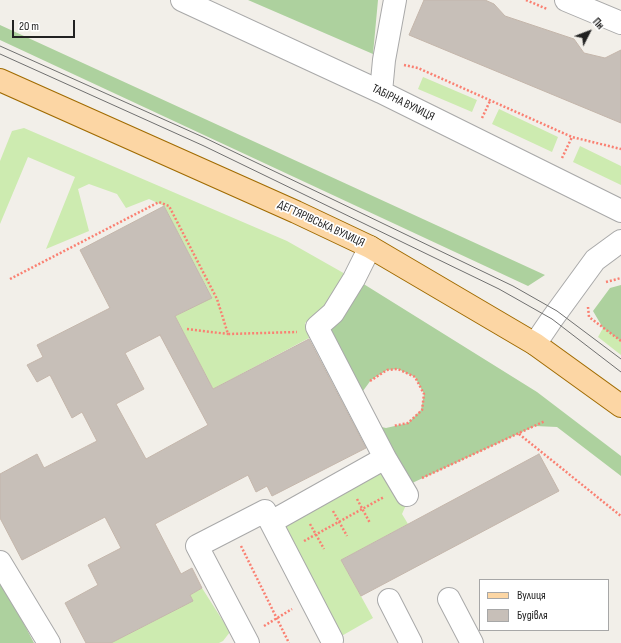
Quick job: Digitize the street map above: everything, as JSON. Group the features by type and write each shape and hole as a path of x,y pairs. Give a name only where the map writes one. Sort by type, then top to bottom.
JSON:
{"main road":[{"name":"ДЕГТЯРІВСЬКА ВУЛИЦЯ","path":"0,80 296,212 370,247 535,344 621,406"}],"street":[{"name":"ТАБІРНА ВУЛИЦЯ","path":"182,0 381,92 621,211"},
{"path":"381,92 384,60 396,0"},
{"path":"566,0 621,23"},
{"path":"535,344 595,260 621,241"},
{"path":"370,247 354,279 333,313 317,327 385,458 405,491"},
{"path":"271,522 385,458"},
{"path":"243,642 197,546 265,511 332,640"},
{"path":"0,562 48,643"},
{"path":"449,599 472,643"},
{"path":"389,600 411,643"}],"path":[{"path":"398,63 418,68 572,137 621,149"},
{"path":"482,120 490,100"},
{"path":"561,159 572,137"},
{"path":"10,279 159,202 169,206 217,299 228,334"},
{"path":"602,283 621,278"},
{"path":"587,302 589,317 621,341"},
{"path":"188,329 228,334 303,331 317,327"},
{"path":"356,402 371,380 387,370 398,369 415,376 424,394 422,410 408,423 386,428 367,424"},
{"path":"286,551 362,509 405,491 545,421"},
{"path":"519,434 621,516"},
{"path":"354,495 370,523"},
{"path":"331,508 347,536"},
{"path":"308,520 324,548"},
{"path":"232,528 289,643"},
{"path":"243,642 276,617 311,600"}],"green space":[{"path":"248,0 378,0 373,54"},
{"path":"0,25 545,275 528,286 0,40"},
{"path":"423,77 477,100 472,112 418,89"},
{"path":"499,109 558,137 552,152 492,124"},
{"path":"24,128 287,241 347,275 322,311 305,323 309,338 213,389 175,316 212,297 164,206 149,199 126,208 117,194 89,184 78,189 89,231 46,249 75,177 28,157 0,224 0,161 12,131"},
{"path":"580,146 621,166 621,185 573,162"},
{"path":"362,283 537,392 621,456 621,476 557,427 535,426 410,484 377,426 386,428 408,423 421,410 424,394 415,377 398,369 387,370 371,380 360,395 324,327"},
{"path":"621,285 621,341 603,328 593,311 610,288"},
{"path":"603,328 621,341 621,355 598,337"},
{"path":"380,468 406,505 402,514 408,524 341,560 373,618 338,638 281,529"},
{"path":"0,578 34,643 0,643"},
{"path":"202,588 230,632 223,641 219,643 111,643 192,601 190,595"}],"building":[{"path":"424,0 485,0 494,4 505,16 574,39 584,53 605,58 621,50 621,123 409,35"},
{"path":"164,206 212,298 175,316 213,389 309,339 366,448 272,496 267,486 256,492 248,475 155,524 181,574 192,568 202,588 190,595 193,601 111,643 86,643 65,603 98,585 88,565 121,548 105,517 22,560 0,518 0,474 37,454 44,468 97,441 82,412 72,418 50,375 37,382 27,365 43,357 37,345 110,308 80,250","holes":["160,335 208,425 146,459 116,404 144,389 125,353"]},
{"path":"539,454 559,491 361,596 341,560"}],"tram line":[{"path":"0,46 203,137 513,286 557,311 621,359"},
{"path":"0,54 204,146 499,289 552,319 621,372"}]}
